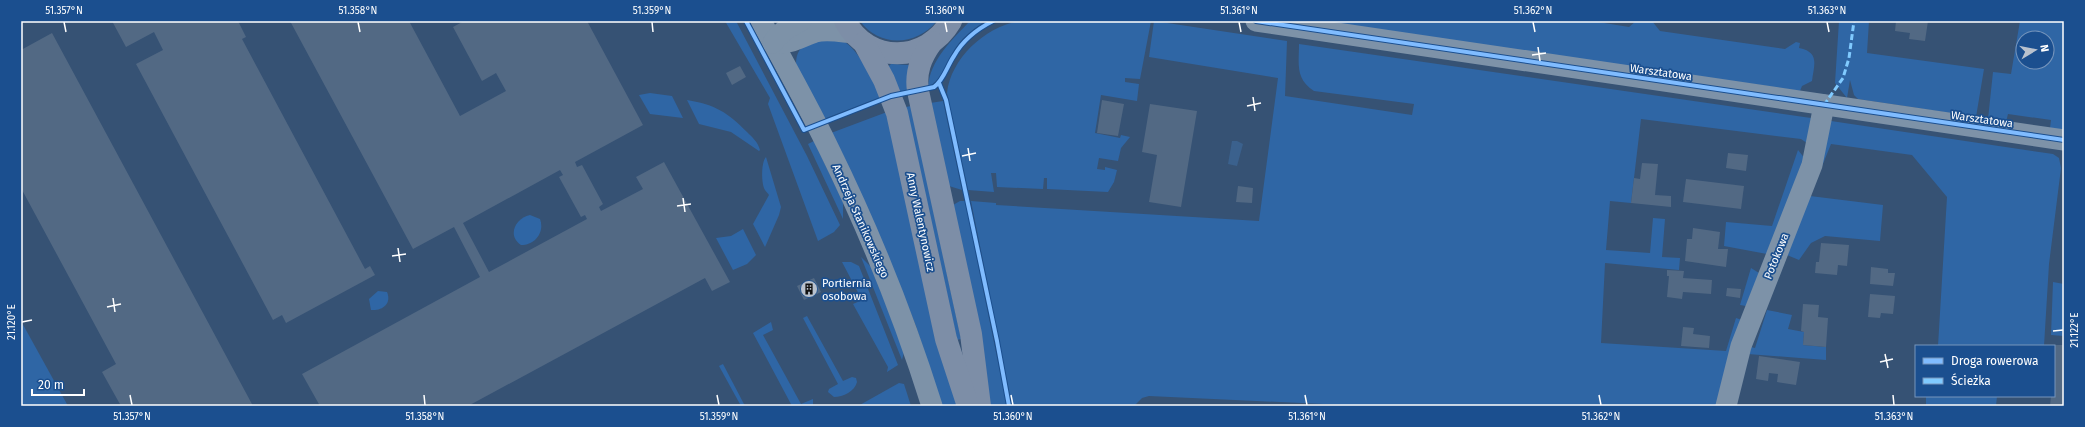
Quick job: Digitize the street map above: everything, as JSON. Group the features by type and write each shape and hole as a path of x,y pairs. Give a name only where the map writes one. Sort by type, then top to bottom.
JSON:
{"main road":[{"path":"854,32 878,50 894,53 910,52 946,28"},
{"path":"946,28 920,63 917,78 918,91 971,334 980,406"},
{"name":"Anny Walentynowicz","path":"854,32 884,80 897,114 946,339 968,406"}],"street":[{"name":"Andrzeja Stanikowskiego","path":"761,21 828,147 866,229 911,342 932,406"},
{"path":"801,21 786,29 776,38 773,43 785,44 816,32 854,32"},
{"name":"Warsztatowa","path":"1256,21 2064,140"},
{"name":"Potokowa","path":"1726,406 1741,346 1812,165 1824,105"}],"shaded area":[{"path":"725,21 736,21 807,156 840,225 834,232 818,241 768,104 770,98"},
{"path":"860,21 937,21 919,35 909,39 898,40 878,36 868,30"},
{"path":"970,21 985,21 970,32 960,42 953,51 941,74 933,84 928,87 937,59 949,43"},
{"path":"1019,21 1151,21 1140,79 1125,78 1125,82 1139,84 1137,101 1101,95 1095,133 1120,138 1121,135 1130,137 1121,148 1118,161 1099,158 1097,169 1105,170 1105,167 1117,170 1114,182 1108,192 1047,189 1047,178 1044,178 1043,189 997,187 996,173 991,173 994,192 968,190 947,93 950,80 955,68 963,56 982,37 1006,24"},
{"path":"1154,21 1287,41 1285,96 1412,115 1414,104 1314,91 1304,81 1299,70 1299,44 1811,118 1810,145 1801,139 1641,119 1631,203 1610,201 1606,250 1650,253 1653,218 1665,219 1662,257 1680,258 1679,270 1605,263 1601,343 1726,351 1736,318 1745,321 1720,406 1366,406 1149,396 1142,398 1134,406 1012,406 971,201 996,203 996,205 1259,221 1278,78 1149,57"},
{"path":"1316,21 1592,21 1629,27 1636,21 1652,21 1660,31 1785,49 1796,42 1800,43 1799,48 1806,50 1813,56 1814,65 1812,81 1802,86 1800,91"},
{"path":"1839,21 1869,21 1867,53 1984,69 1976,117 1858,99 1854,95 1850,80 1847,98 1835,83"},
{"path":"2020,21 2064,21 2064,130 2050,128 2051,120 2008,114 2006,122 1988,119 1993,72 2011,74 2015,50 2015,70 2055,70 2055,30 2018,30"},
{"path":"842,40 849,45 860,58 881,97 824,119 796,64 797,57 801,48 808,41"},
{"path":"891,64 909,65 908,90 899,92 888,67"},
{"path":"650,93 672,96 683,118 650,114 639,95"},
{"path":"687,100 706,104 727,114 753,138 760,150 759,151 731,132 699,124"},
{"path":"943,101 962,190 949,186 930,103"},
{"path":"911,106 961,339 957,340 906,107"},
{"path":"887,112 958,406 941,406 916,326 896,277 831,133"},
{"path":"1831,121 2053,154 2059,158 2061,168 2049,264 2044,345 1938,345 1947,197 1912,155 1831,144 1810,196 1883,205 1880,241 1825,236 1811,243 1799,260 1787,255"},
{"path":"814,141 843,202 843,219 808,144"},
{"path":"1232,141 1237,141 1243,144 1237,166 1228,164"},
{"path":"1798,150 1806,160 1767,254 1724,246 1726,222 1772,226"},
{"path":"766,157 781,207 765,247 753,224 769,195 765,191 762,178 762,168"},
{"path":"960,201 965,201 1007,406 989,406 953,205"},
{"path":"530,215 540,219 540,233 531,243 521,245 514,237 515,228 520,220"},
{"path":"743,229 756,255 747,264 733,270 716,238 731,236"},
{"path":"861,257 872,268 904,352 902,360"},
{"path":"842,262 851,262 859,266 898,365 887,372 888,367 853,304 862,300"},
{"path":"1751,268 1759,273 1746,306 1740,305"},
{"path":"2053,282 2064,284 2064,336 2051,335"},
{"path":"378,291 387,292 387,303 382,308 371,310 369,299"},
{"path":"1767,310 1792,315 1788,329 1804,332 1803,345 1826,347 1826,360 1748,354 1747,346 1755,348"},
{"path":"807,316 843,381 852,377 856,378 856,385 845,395 834,397 828,392 829,389 838,384 803,318"},
{"path":"21,321 68,406 21,406"},
{"path":"771,322 773,330 763,335 801,404 813,399 813,406 792,406 753,333"},
{"path":"723,364 745,406 741,406 719,366"},
{"path":"899,383 904,384 911,406 858,406"},
{"path":"1926,397 1997,397 1996,406 1926,406"}],"building":[{"path":"112,21 238,21 246,37 242,39 365,269 370,266 375,275 286,323 282,315 273,320 136,64 163,50 154,32 126,47"},
{"path":"290,21 409,21 460,116 506,91 496,73 482,81 453,27 464,21 587,21 643,125 575,162 577,167 582,165 603,204 599,207 601,211 643,189 636,177 664,162 730,282 712,291 705,278 468,406 320,406 302,374 480,277 454,227 413,249","holes":["560,170 563,175 559,177 581,217 585,215 587,219 489,272 463,223"]},
{"path":"1896,21 1928,21 1925,41 1909,39 1910,33 1895,31"},
{"path":"52,33 253,406 121,406 102,372 116,364 21,188 21,50"},
{"path":"740,66 746,77 732,85 726,73"},
{"path":"1102,100 1124,104 1118,136 1097,133"},
{"path":"1150,104 1197,111 1181,207 1149,202 1157,155 1142,152"},
{"path":"1728,153 1748,155 1746,171 1726,168"},
{"path":"1642,163 1658,164 1655,195 1671,196 1671,207 1631,203 1634,178 1640,179"},
{"path":"1686,179 1744,186 1741,209 1683,202"},
{"path":"1238,186 1253,188 1252,203 1236,202"},
{"path":"1693,228 1720,232 1718,249 1728,249 1726,267 1685,261 1687,239 1692,239"},
{"path":"1821,243 1849,245 1847,266 1838,265 1837,275 1815,273 1816,262 1819,262"},
{"path":"1871,267 1888,269 1888,273 1895,273 1893,286 1870,284"},
{"path":"1667,270 1684,271 1683,278 1712,280 1711,294 1683,292 1682,299 1667,297 1669,276 1667,276"},
{"name":"Portiernia osobowa","path":"814,278 821,292 804,300 797,286"},
{"path":"1727,288 1741,289 1740,298 1726,296"},
{"path":"1870,294 1895,296 1893,314 1881,313 1880,318 1868,317"},
{"path":"1803,304 1819,305 1818,317 1828,318 1826,347 1803,345 1804,332 1801,331"},
{"path":"1683,327 1694,328 1693,334 1710,336 1709,348 1681,346"},
{"path":"2055,345 2064,345 2064,406 2050,406 2051,397 2055,397"},
{"path":"1759,356 1800,362 1796,385 1777,382 1778,374 1769,373 1768,381 1756,379"}],"marked path":[{"path":"1824,105 1843,78 1849,58 1854,21"}],"cycle path":[{"path":"746,21 804,130 891,96 934,87 940,81 958,50 966,40 976,31 993,21"},
{"path":"1256,21 2064,140"},
{"path":"939,83 946,100 997,341 1009,406"}],"place":[{"name":"Portiernia osobowa","path":"809,289"}]}
